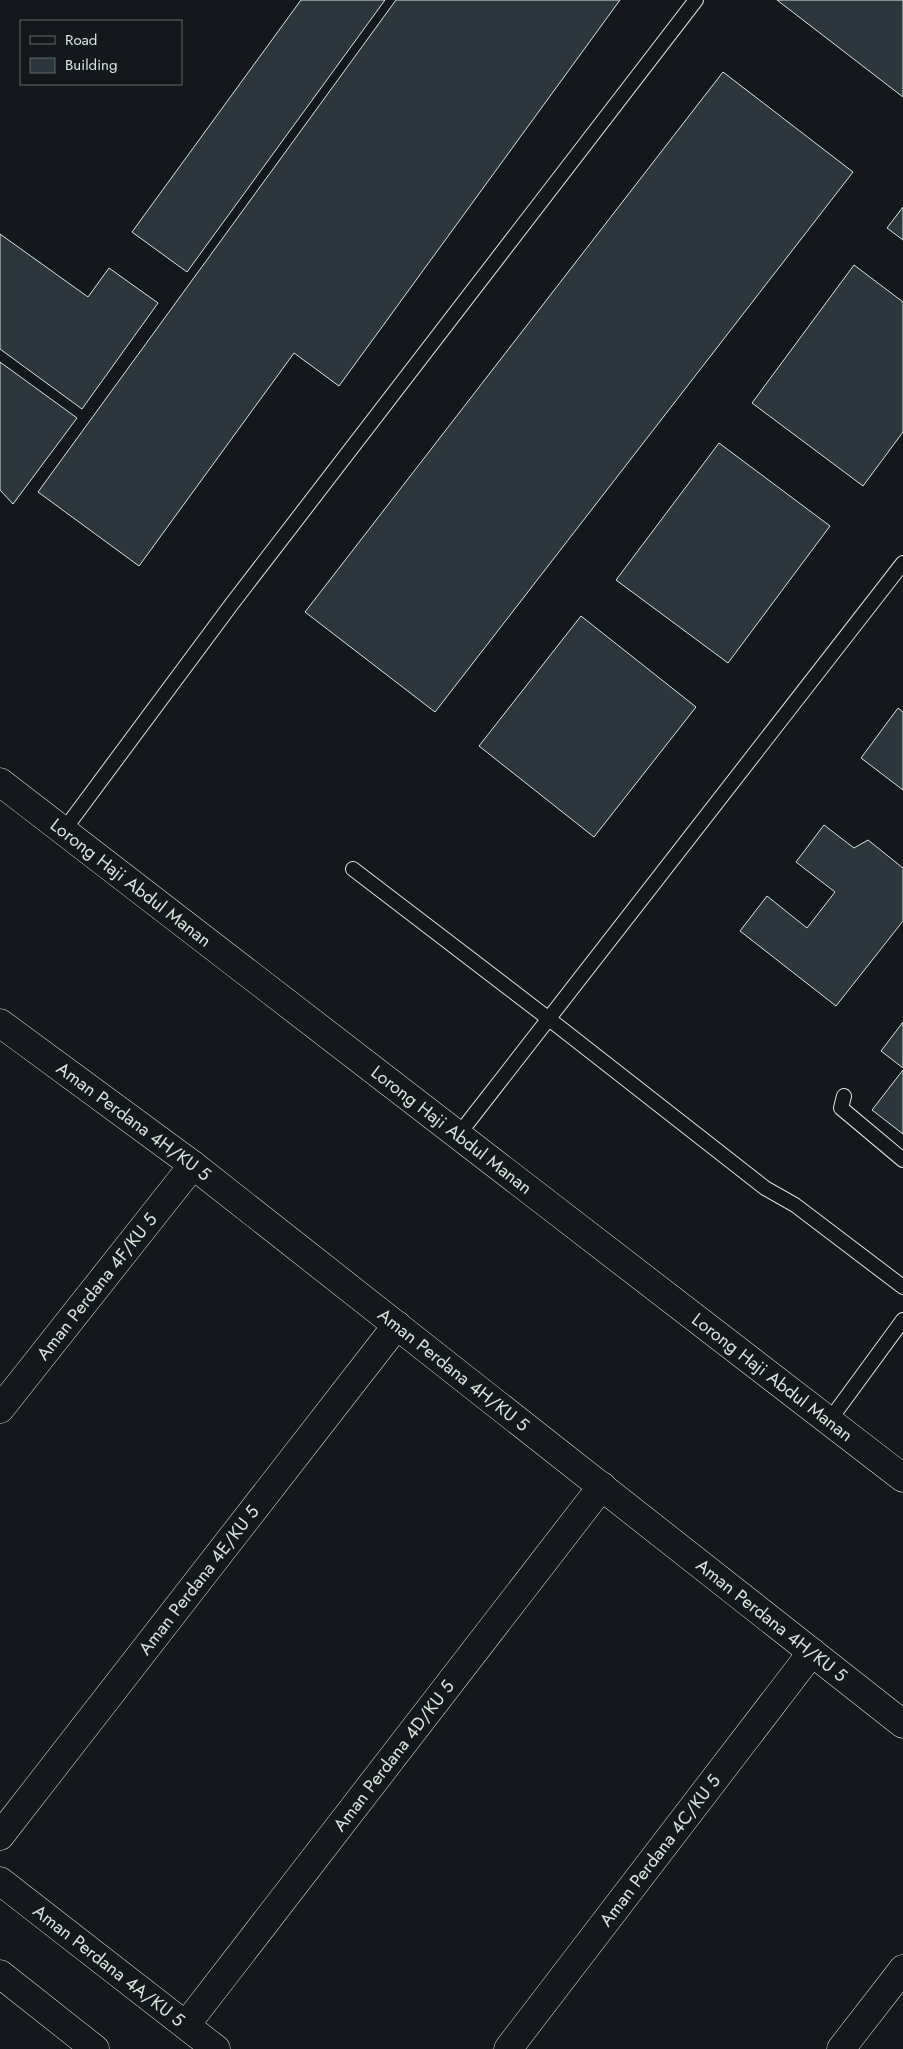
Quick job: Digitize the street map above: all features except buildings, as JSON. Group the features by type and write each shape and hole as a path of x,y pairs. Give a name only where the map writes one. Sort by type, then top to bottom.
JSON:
{"street":[{"name":"Lorong Haji Abdul Manan","path":"0,782 460,1134 903,1478"},
{"name":"Aman Perdana 4H/KU 5","path":"0,1023 193,1165 903,1724"},
{"name":"Aman Perdana 4F/KU 5","path":"0,1409 193,1165"},
{"name":"Aman Perdana 4E/KU 5","path":"0,1836 397,1325"},
{"name":"Aman Perdana 4D/KU 5","path":"186,2025 602,1486"},
{"name":"Aman Perdana 4C/KU 5","path":"508,2049 812,1652"},
{"name":"Aman Perdana 4A/KU 5","path":"0,1881 216,2049"},
{"path":"841,2049 903,1969"},
{"path":"0,1974 96,2049"}],"lane":[{"path":"64,830 231,605 696,0"},
{"path":"460,1134 903,563"},
{"path":"353,870 549,1019 765,1188 794,1205 903,1287"},
{"path":"844,1096 841,1108 903,1160"},
{"path":"829,1421 903,1320"}]}
